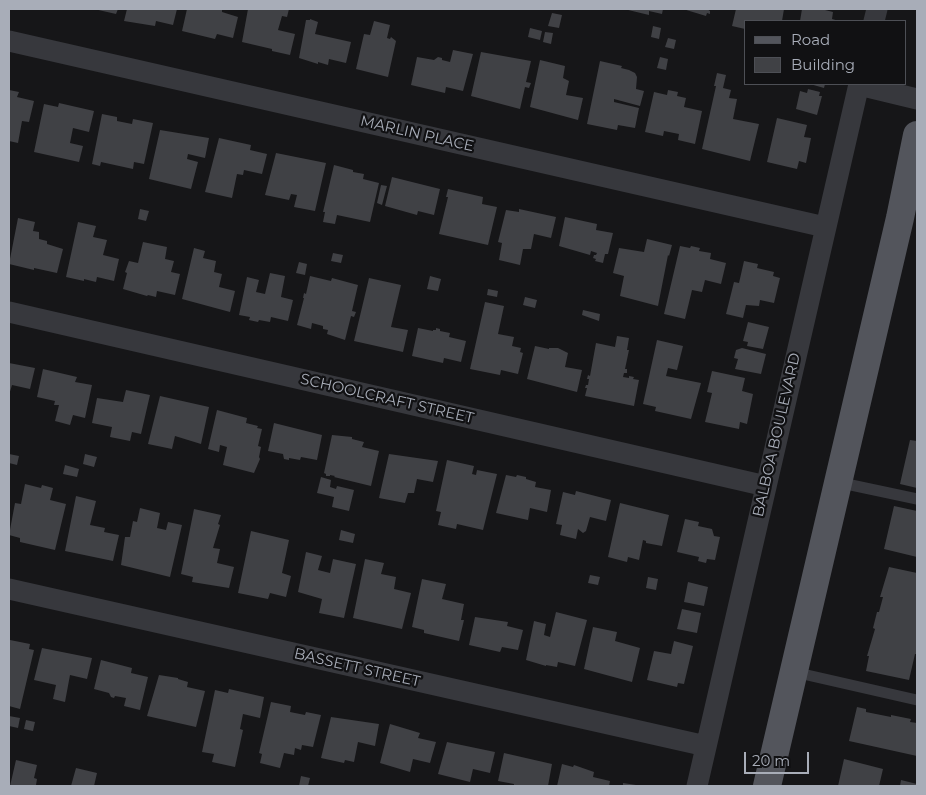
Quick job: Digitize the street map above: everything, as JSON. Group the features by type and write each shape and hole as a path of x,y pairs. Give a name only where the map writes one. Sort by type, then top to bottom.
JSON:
{"main road":[{"path":"767,786 900,218 917,135"}],"street":[{"name":"MARLIN PLACE","path":"9,41 825,227"},
{"name":"BALBOA BOULEVARD","path":"697,786 859,85"},
{"path":"863,85 917,99"},
{"name":"SCHOOLCRAFT STREET","path":"9,312 766,486"},
{"name":"BASSETT STREET","path":"9,589 706,746"}],"lane":[{"path":"837,482 917,499"},
{"path":"794,672 917,700"}],"building":[{"path":"94,9 118,9 116,14"},
{"path":"127,9 177,9 173,25 156,21 155,26 124,21"},
{"path":"187,9 222,9 222,12 238,17 233,38 217,34 215,39 182,31"},
{"path":"248,9 289,9 287,17 282,16 278,30 295,34 290,55 242,42"},
{"path":"624,9 663,9 662,14 649,11 649,15"},
{"path":"683,9 707,9 710,11 710,14 707,13 706,16"},
{"path":"736,9 784,9 782,20 744,20 744,29 732,26"},
{"path":"802,9 821,9 833,12 832,19 836,20 800,20"},
{"path":"552,13 562,15 559,28 548,26"},
{"path":"310,19 318,22 315,34 351,42 346,63 329,59 328,65 318,62 318,64 299,58 306,20"},
{"path":"374,21 390,25 387,38 390,39 391,37 396,41 388,77 356,69 364,34 370,35"},
{"path":"653,26 661,28 659,39 651,37"},
{"path":"530,28 542,31 540,40 528,37"},
{"path":"545,32 553,33 551,44 543,42"},
{"path":"668,38 676,40 674,49 665,47"},
{"path":"453,50 473,54 463,91 446,87 445,93 411,85 417,57 434,60 438,57 450,62"},
{"path":"481,52 531,61 526,82 531,83 529,88 525,87 520,109 471,96"},
{"path":"660,57 668,59 666,70 657,68"},
{"path":"540,60 565,66 563,78 569,81 566,95 583,98 578,120 530,107"},
{"path":"600,61 622,66 621,68 635,73 637,77 636,89 644,91 640,106 614,99 614,102 639,108 635,128 618,125 617,130 587,124"},
{"path":"717,73 726,75 723,88 731,90 729,98 737,99 733,119 759,124 750,161 702,149 716,86 714,86"},
{"path":"814,85 825,85 824,88"},
{"path":"808,89 820,92 819,96 822,96 817,115 796,109 800,91 807,93"},
{"path":"9,90 19,92 17,97 34,101 29,122 22,121 18,143 9,141"},
{"path":"668,90 678,92 677,96 686,98 684,107 702,111 695,144 678,140 679,134 664,131 663,136 645,132 654,92 667,95"},
{"path":"59,103 94,111 89,132 73,128 70,143 83,146 79,162 34,152 44,104 58,107"},
{"path":"102,114 117,117 117,121 132,124 133,119 153,123 144,164 134,162 133,169 101,162 100,166 92,164"},
{"path":"777,118 807,125 804,137 811,138 806,163 799,161 797,169 767,162"},
{"path":"160,130 209,138 205,158 188,154 187,159 198,162 191,189 149,179"},
{"path":"219,138 251,145 250,150 267,154 262,174 244,170 243,175 237,174 232,198 205,192"},
{"path":"276,153 326,163 315,211 294,207 297,195 291,194 289,200 265,195"},
{"path":"334,165 364,174 363,179 379,183 370,222 337,215 335,224 323,222 325,212 323,212"},
{"path":"392,177 440,189 434,215 418,211 417,215 385,206"},
{"path":"381,185 387,186 382,205 377,203"},
{"path":"448,189 483,197 482,204 497,207 488,245 439,234 448,197 446,197"},
{"path":"140,209 149,211 146,221 138,219"},
{"path":"519,209 556,217 551,238 534,234 531,249 523,249 520,265 499,260 502,243 498,242 506,210 519,212"},
{"path":"565,217 597,224 596,230 613,233 608,254 605,254 603,263 595,261 596,259 593,258 597,253 591,251 590,255 559,246"},
{"path":"18,218 35,222 33,231 39,232 39,239 47,241 47,244 63,249 57,273 9,264"},
{"path":"78,222 96,226 93,237 107,240 103,255 119,259 114,281 97,277 96,282 66,277"},
{"path":"647,239 672,245 668,255 658,306 620,296 624,276 613,273 619,248 644,252"},
{"path":"143,242 167,247 165,259 174,261 171,272 180,274 175,295 157,291 156,297 147,296 123,289 127,273 125,272 129,261 138,263"},
{"path":"680,246 700,248 699,251 711,253 710,259 726,263 721,284 705,280 702,292 692,290 685,319 664,314"},
{"path":"194,248 205,251 203,258 216,261 214,272 222,274 219,287 235,291 230,312 182,299"},
{"path":"333,253 343,255 341,263 331,261"},
{"path":"744,261 758,264 757,268 774,272 773,276 780,278 774,303 760,300 759,306 746,305 743,318 726,314 734,282 739,283"},
{"path":"299,262 307,264 305,275 296,273"},
{"path":"270,273 285,276 281,297 293,300 288,321 271,317 270,322 259,320 258,322 249,320 250,317 239,315 247,277 259,280 256,292 265,294"},
{"path":"310,276 331,281 332,278 358,285 352,311 356,312 354,317 351,316 345,340 327,334 328,330 323,329 323,326 312,323 311,329 297,325"},
{"path":"430,276 441,279 438,291 427,289"},
{"path":"369,278 401,285 391,327 408,330 403,352 354,341"},
{"path":"488,289 498,291 497,297 487,295"},
{"path":"525,297 537,300 535,308 523,305"},
{"path":"485,302 504,306 498,334 514,337 512,346 521,348 520,352 523,353 518,374 501,370 500,375 470,369"},
{"path":"583,310 600,314 599,321 582,315"},
{"path":"748,322 769,327 763,349 747,346 748,342 743,341"},
{"path":"418,328 433,331 436,328 440,329 440,331 450,333 449,337 466,341 461,362 444,358 443,363 412,356"},
{"path":"617,336 629,338 627,350 629,350 625,369 627,369 627,373 624,373 623,377 629,378 629,376 639,380 634,406 585,396 587,388 585,388 588,385 589,379 587,379 588,375 590,376 596,343 615,347"},
{"path":"657,340 683,346 677,370 668,368 666,376 701,383 691,419 655,411 656,407 643,404"},
{"path":"535,346 549,349 558,348 568,353 565,367 582,370 577,392 527,379"},
{"path":"742,348 766,354 761,374 735,369 738,359 734,358 736,350"},
{"path":"9,363 35,368 30,389 12,385 9,395"},
{"path":"43,369 77,377 75,382 92,385 85,418 73,415 70,425 55,421 59,405 54,405 55,401 37,397"},
{"path":"712,371 745,378 742,391 753,394 747,424 740,422 739,429 705,422 712,393 707,392"},
{"path":"126,390 150,395 141,434 132,432 130,441 110,437 112,427 92,423 97,398 123,402"},
{"path":"160,396 209,407 201,444 175,436 172,449 148,444"},
{"path":"217,410 247,418 246,423 262,429 258,446 261,447 260,459 254,473 223,465 227,447 220,445 219,452 208,449"},
{"path":"274,423 322,435 317,460 301,457 300,460 289,458 289,460 284,459 283,454 268,451"},
{"path":"332,435 352,437 352,439 364,442 362,447 379,451 371,486 335,476 326,476 324,473"},
{"path":"910,440 917,441 917,488 900,484"},
{"path":"9,454 19,456 17,465 9,463"},
{"path":"85,454 97,457 94,467 83,464"},
{"path":"389,454 438,461 433,482 417,479 414,493 408,493 405,503 379,498"},
{"path":"447,460 474,466 472,474 476,475 477,470 497,474 483,530 457,524 456,529 438,525 441,512 436,511"},
{"path":"65,465 79,469 77,477 63,474"},
{"path":"506,475 526,477 526,479 536,482 535,487 551,490 547,512 530,508 528,520 496,513"},
{"path":"321,477 331,480 330,487 336,489 337,486 354,490 349,511 332,507 334,497 317,493"},
{"path":"25,484 41,488 42,485 53,488 50,500 66,504 55,550 20,542 20,538 9,535 15,503 21,504"},
{"path":"576,491 611,500 606,521 590,517 586,531 583,533 578,529 576,539 560,535 562,525 556,524 563,492 575,495"},
{"path":"76,496 96,501 90,525 105,528 104,532 119,535 113,561 65,551"},
{"path":"620,503 669,515 662,546 646,543 643,540 639,560 628,557 627,562 608,557"},
{"path":"894,506 917,511 917,557 884,549"},
{"path":"140,508 160,513 157,528 166,530 168,522 182,525 170,577 121,565 125,537 130,537 133,521 137,522"},
{"path":"194,509 221,515 213,548 220,549 217,563 234,567 229,588 192,582 193,577 181,574"},
{"path":"685,519 699,522 698,526 712,529 714,536 720,537 715,560 707,559 706,563 698,561 699,557 677,552"},
{"path":"341,530 355,534 353,543 339,540"},
{"path":"251,531 289,540 282,573 291,576 286,597 270,593 268,599 238,593"},
{"path":"306,552 322,556 318,570 330,573 333,559 356,564 344,618 319,613 322,599 298,592"},
{"path":"365,559 384,563 381,574 396,577 394,589 411,593 402,629 353,618"},
{"path":"889,567 917,573 917,654 915,654 909,680 866,671 869,656 867,656 875,629 873,628 883,597 880,597"},
{"path":"590,575 600,577 598,585 588,583"},
{"path":"648,577 658,579 656,590 646,588"},
{"path":"422,579 446,584 442,599 464,604 461,620 464,620 459,641 424,633 424,630 412,627"},
{"path":"688,582 708,587 704,606 684,602"},
{"path":"682,609 701,613 697,633 677,629"},
{"path":"556,612 587,620 575,666 558,662 557,667 546,666 526,660 534,621 546,624 544,635 550,637"},
{"path":"475,617 508,622 507,626 523,630 518,650 502,647 500,652 469,645"},
{"path":"593,627 617,632 615,641 640,648 632,682 584,669"},
{"path":"10,640 30,644 29,649 34,650 20,709 9,706"},
{"path":"674,641 693,646 684,684 678,683 677,687 647,680 654,651 671,654"},
{"path":"42,648 92,658 87,679 70,675 65,702 53,699 56,685 34,680"},
{"path":"101,660 132,668 131,673 148,677 140,710 124,706 126,698 115,696 114,698 109,693 94,689"},
{"path":"159,675 178,678 188,682 187,687 205,691 196,727 147,716"},
{"path":"229,689 264,697 260,718 243,714 240,729 243,730 235,767 212,762 214,754 202,752 215,690 228,693"},
{"path":"271,702 291,706 290,712 305,715 306,712 321,715 313,747 302,745 301,750 295,748 294,755 284,753 280,768 260,763 262,754 259,753"},
{"path":"857,707 866,709 866,712 911,719 910,722 917,723 917,756 849,741"},
{"path":"9,716 20,718 18,728 9,726"},
{"path":"331,717 379,724 375,746 358,742 354,762 345,760 344,763 321,758"},
{"path":"26,720 35,722 33,731 24,729"},
{"path":"390,724 420,733 418,738 436,742 430,763 413,759 410,772 380,763"},
{"path":"447,742 495,752 490,773 473,769 470,782 438,774"},
{"path":"504,753 552,764 548,786 514,786 514,784 498,781"},
{"path":"844,759 883,769 879,786 838,786"},
{"path":"16,760 37,765 34,778 37,779 36,785 39,786 10,786"},
{"path":"562,764 573,767 574,765 594,772 593,777 610,781 609,786 557,786"},
{"path":"76,768 97,773 94,786 71,786"},
{"path":"301,776 310,778 308,786 299,786"},
{"path":"901,780 917,784 917,786 900,786"},
{"path":"623,783 636,785 636,786 623,786"}]}
